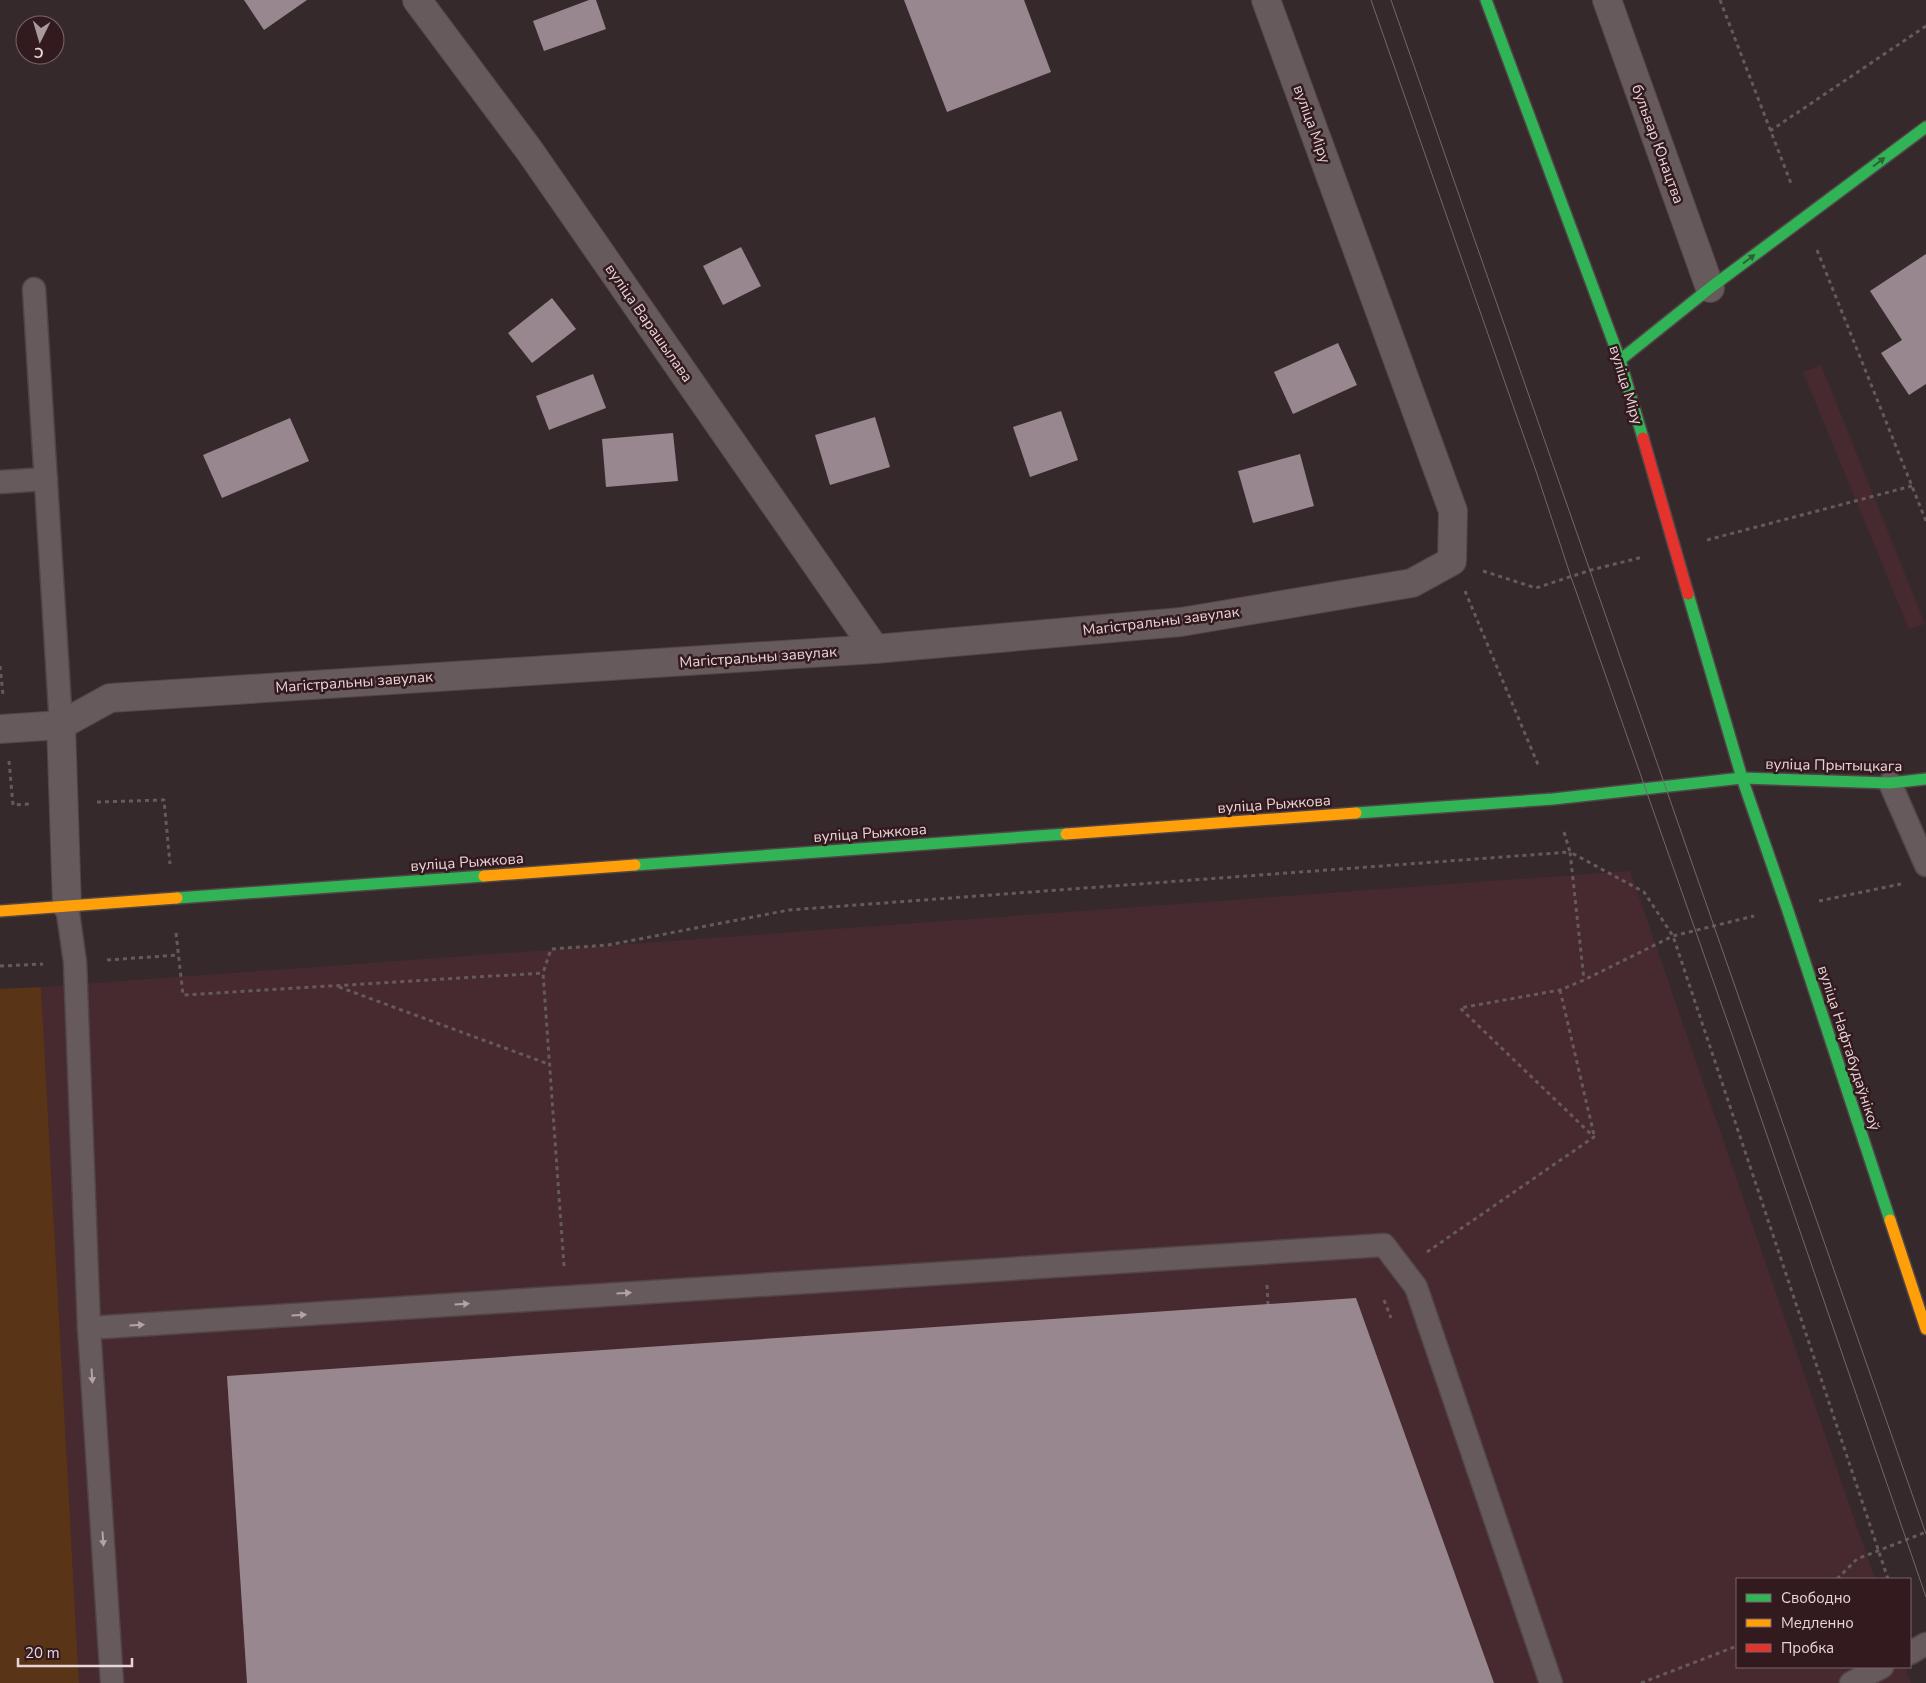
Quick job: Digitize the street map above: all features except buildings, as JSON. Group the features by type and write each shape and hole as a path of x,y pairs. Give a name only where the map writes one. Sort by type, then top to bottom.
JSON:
{"main road":[{"name":"вуліца Міру","path":"1486,0 1620,360 1742,778"},
{"path":"1620,360 1710,288 1926,127"},
{"name":"вуліца Прытыцкага","path":"1742,778 1890,783 1926,779"},
{"name":"вуліца Рыжкова","path":"0,911 1553,799 1742,778"},
{"name":"вуліца Нафтабудаўнікоў","path":"1742,778 1794,926 1926,1329"}],"street":[{"name":"вуліца Варашылава","path":"417,0 529,150 875,649"},
{"name":"вуліца Міру","path":"1266,0 1453,511 1452,561"},
{"name":"бульвар Юнацтва","path":"1607,0 1710,288"},
{"name":"Магістральны завулак","path":"61,725 110,698 875,649 1181,622 1412,583 1452,561"},
{"path":"0,729 61,725 67,906"}],"lane":[{"path":"34,289 61,725"},
{"path":"0,482 46,479"},
{"path":"1890,783 1926,865"},
{"path":"67,906 75,962 89,1328 112,1683"},
{"path":"89,1328 1384,1245 1416,1287 1551,1683"},
{"path":"1911,1652 1926,1644"},
{"path":"1851,1683 1880,1668"}],"path":[{"path":"1720,0 1804,218 1926,521"},
{"path":"1770,131 1926,26"},
{"path":"1452,561 1553,799 1570,852 1584,980"},
{"path":"566,1297 543,973 551,949 608,945 789,910 1570,852 1644,892 1673,936 1888,1578"},
{"path":"1594,1137 1460,1008 1560,990 1673,936"},
{"path":"336,986 550,1065"},
{"path":"1560,990 1594,1137"},
{"path":"1392,1322 1379,1285 1594,1137"},
{"path":"1266,1282 1268,1304"},
{"path":"1837,1578 1857,1559 1926,1532"},
{"path":"1641,1683 1736,1646"}],"shaded area":[{"path":"1821,365 1925,624 1909,629 1803,372"},
{"path":"1630,871 1875,1578 1736,1578 1736,1668 1905,1668 1911,1683 79,1683 41,987"},
{"path":"41,987 79,1683 0,1683 0,989"}],"tram line":[{"path":"1371,0 1741,1060 1926,1597"},
{"path":"1391,0 1926,1534"}],"traffic: fast":[{"path":"1486,0 1620,360 1643,438"},
{"path":"1620,360 1710,288 1926,127"},
{"path":"1688,594 1742,778 1890,1220"},
{"path":"1356,813 1553,799 1742,778 1890,783 1926,779"},
{"path":"635,865 1066,834"},
{"path":"177,898 484,876"}],"traffic: slow":[{"path":"1066,834 1356,813"},
{"path":"484,876 635,865"},
{"path":"0,911 177,898"},
{"path":"1890,1220 1926,1329"}],"traffic: jam":[{"path":"1643,438 1688,594"}]}
